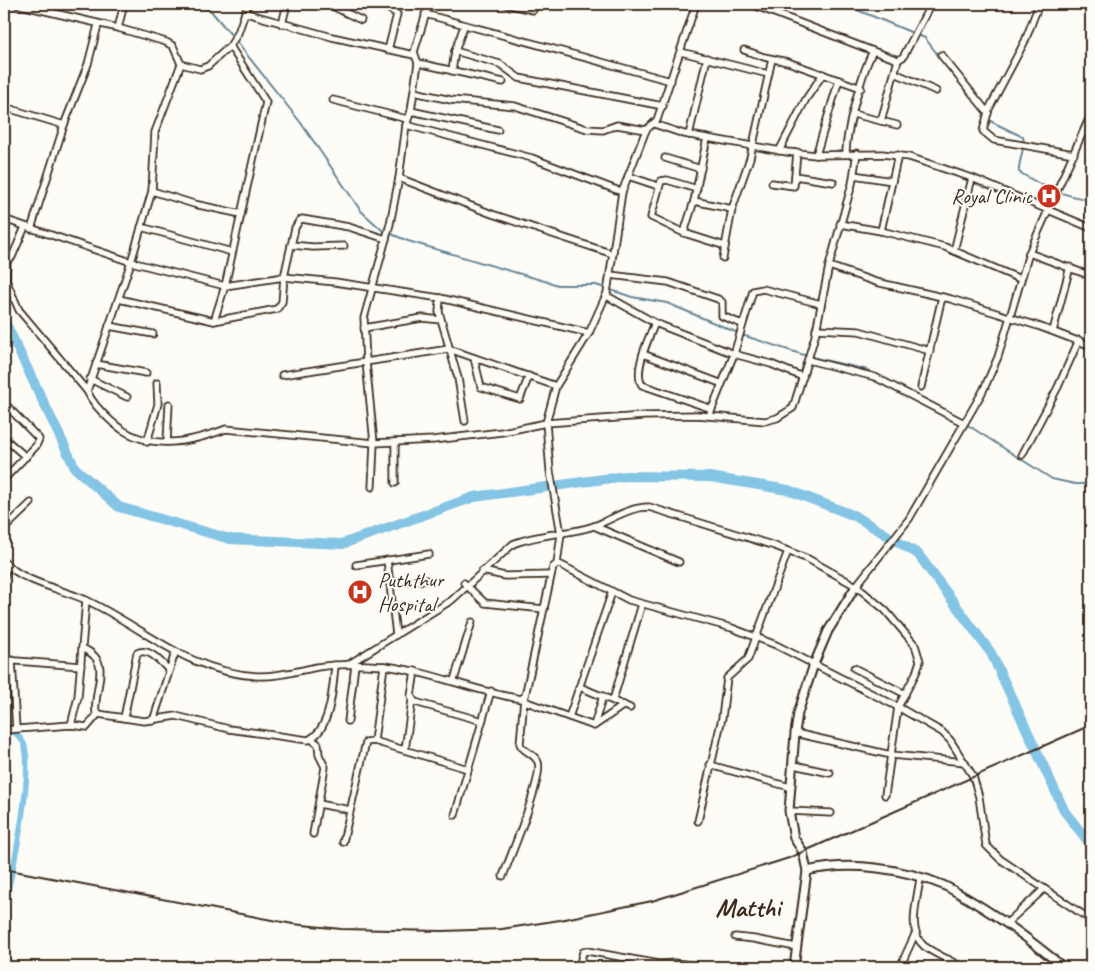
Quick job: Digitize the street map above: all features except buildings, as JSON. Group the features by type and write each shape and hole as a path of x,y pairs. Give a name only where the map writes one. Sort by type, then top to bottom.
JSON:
{"main road":[{"path":"794,967 807,871 802,852 794,838 789,811 798,712 814,664 828,632 856,586"},
{"path":"807,871 830,866 864,867 920,878 944,885 1008,922 1063,967"}],"street":[{"path":"16,4 98,25 118,28 170,43 176,50 181,64 155,132 152,191 119,300 87,391"},
{"path":"118,28 124,4"},
{"path":"181,64 200,69 208,66 231,45 238,33 248,4"},
{"path":"282,24 286,4"},
{"path":"328,4 361,20"},
{"path":"381,4 397,14 388,50"},
{"path":"372,487 374,443 364,328 371,288 390,224 418,64 414,55 429,4"},
{"path":"506,4 533,10"},
{"path":"503,876 528,808 539,769 533,754 523,749 520,744 524,699 551,575 556,564 561,534 546,423 556,386 589,333 607,294 622,192 646,130 654,124 663,106 696,4"},
{"path":"751,4 898,60"},
{"path":"881,121 898,60 903,57 931,4"},
{"path":"1039,4 1026,41 988,111 983,131 994,140 1074,154"},
{"path":"246,13 282,24 414,55"},
{"path":"425,14 671,82"},
{"path":"31,229 64,125 88,64 98,25"},
{"path":"452,71 464,26"},
{"path":"214,321 225,286 266,102 231,45"},
{"path":"744,50 788,62 861,88"},
{"path":"456,51 500,64 519,78 663,106"},
{"path":"846,154 846,140 865,71 873,51"},
{"path":"680,52 768,74"},
{"path":"941,55 988,111"},
{"path":"689,135 707,58"},
{"path":"723,258 732,209 752,146 772,59"},
{"path":"418,64 502,82"},
{"path":"895,73 936,91"},
{"path":"779,151 806,99 823,74"},
{"path":"816,155 839,80"},
{"path":"414,92 451,100 515,106 587,129 603,130 616,125 646,130"},
{"path":"333,100 532,158 622,192"},
{"path":"4,121 5,108 64,125"},
{"path":"411,111 498,130"},
{"path":"853,114 897,125"},
{"path":"856,586 909,519 983,391 998,357 1029,253 1057,186 1074,154 1091,114"},
{"path":"654,124 689,135 779,151 816,155 857,153 898,156 972,178 1091,228"},
{"path":"1084,131 1091,134"},
{"path":"684,233 694,201 707,138"},
{"path":"772,183 793,186 797,152"},
{"path":"25,226 12,257 5,262 8,286 19,310 87,391 102,413 122,431 147,442 168,442 204,437 226,429 240,428 374,443 502,432 546,423 644,416 709,416 765,421 777,418 793,408 816,329 829,266 854,174 857,153"},
{"path":"880,231 898,156"},
{"path":"665,158 701,169"},
{"path":"854,174 892,181"},
{"path":"628,176 658,186"},
{"path":"795,176 833,182"},
{"path":"399,178 492,214 613,254"},
{"path":"954,251 972,178"},
{"path":"696,189 667,180 661,182 658,186 651,217 684,233 725,246"},
{"path":"152,191 194,204 241,214"},
{"path":"694,201 732,209"},
{"path":"4,219 131,262 225,286 284,276 440,298 589,333"},
{"path":"119,300 214,321 277,309 282,302 284,276 296,224 302,219 349,227 386,238"},
{"path":"840,224 880,231 954,251 1020,279"},
{"path":"141,227 232,252"},
{"path":"291,245 313,247 344,246"},
{"path":"1029,253 1091,276"},
{"path":"829,266 876,282 942,297 1053,331 1091,346"},
{"path":"1053,331 1070,267"},
{"path":"610,277 668,282 718,299 722,302 722,316 742,326"},
{"path":"709,416 720,383 734,354 751,295 757,289 821,304"},
{"path":"607,294 655,323 734,354 771,364 803,377"},
{"path":"921,387 942,297"},
{"path":"440,298 441,320 458,378 465,421"},
{"path":"364,328 422,318 441,320"},
{"path":"655,323 643,354 639,377 642,384 712,409"},
{"path":"109,326 153,334"},
{"path":"816,329 859,331 930,351"},
{"path":"1022,455 1058,387 1078,340"},
{"path":"282,375 449,349 556,386"},
{"path":"643,354 720,383"},
{"path":"474,358 479,383 487,390 520,399 529,376"},
{"path":"807,361 875,377 962,426"},
{"path":"96,364 146,374"},
{"path":"90,378 127,396"},
{"path":"147,442 158,404 157,383"},
{"path":"4,403 38,437 36,446 4,478"},
{"path":"168,442 169,404"},
{"path":"4,438 26,457"},
{"path":"394,442 395,483"},
{"path":"4,529 31,503"},
{"path":"352,664 452,600 466,584 513,544 524,540 594,526 636,507 649,507 788,551 856,586 885,610 915,645 920,660 916,673 898,707 885,795"},
{"path":"594,526 679,562"},
{"path":"698,821 722,718 727,678 748,659 788,551"},
{"path":"356,565 429,554"},
{"path":"388,560 396,635"},
{"path":"4,577 6,564 26,577 86,600 175,653 202,665 258,676 278,675 335,665 384,666 454,680 518,699 524,699 594,726"},
{"path":"556,564 612,592 642,604 757,637 898,707 942,732 965,762 973,776 980,797 986,845 1000,859 1091,920"},
{"path":"482,571 505,576 551,575"},
{"path":"389,582 426,580"},
{"path":"466,584 484,603 544,609"},
{"path":"569,717 612,592"},
{"path":"71,726 78,697 86,600"},
{"path":"614,700 642,604"},
{"path":"454,680 472,622"},
{"path":"12,660 10,730 89,726 96,714 100,664 95,655 82,648"},
{"path":"124,718 137,653 143,651 152,654 169,670"},
{"path":"153,721 175,653"},
{"path":"4,660 81,666"},
{"path":"348,721 352,664"},
{"path":"311,739 323,723 331,705 335,665"},
{"path":"374,741 384,666"},
{"path":"854,668 904,694"},
{"path":"406,750 414,671"},
{"path":"580,686 630,708"},
{"path":"455,815 491,691"},
{"path":"594,726 603,696"},
{"path":"412,700 482,721"},
{"path":"594,726 624,705"},
{"path":"96,714 153,721 176,716 229,729 311,739 318,744 319,755 325,764 313,834"},
{"path":"795,733 891,755 965,762"},
{"path":"343,842 366,742 374,741 468,769"},
{"path":"794,765 830,774"},
{"path":"710,766 790,787"},
{"path":"319,804 350,810"},
{"path":"789,811 831,813"},
{"path":"920,878 914,924 916,932 923,944 962,967"},
{"path":"1008,922 1044,889"},
{"path":"900,967 916,932"},
{"path":"734,937 796,947"},
{"path":"579,967 583,952 587,951 659,966 704,967"},
{"path":"944,967 948,959"}],"waterway":[{"path":"196,4 211,11 233,37"},
{"path":"843,4 925,38 938,55"},
{"path":"236,41 301,123 361,211 382,230 408,241 558,285 596,285 632,297 667,303 738,333"},
{"path":"966,90 990,121 1023,137 1019,172 1054,190 1091,200"},
{"path":"4,320 75,468 119,507 230,539 342,544 474,497 626,476 710,477 788,490 855,516 918,554 991,653 1065,812 1091,845"},
{"path":"742,335 807,356"},
{"path":"811,357 868,370 876,375"},
{"path":"966,424 1052,479 1075,484 1091,484"},
{"path":"4,727 23,741 26,758 21,823 4,904"}],"railway":[{"path":"4,869 293,924 341,929 442,931 502,929 560,920 652,901 789,858 1091,725"}],"place":[{"name":"Royal Clinic","path":"1049,196"},
{"name":"Puththur Hospital","path":"360,592"}],"district":[{"name":"Matthi","path":"748,907"}]}
